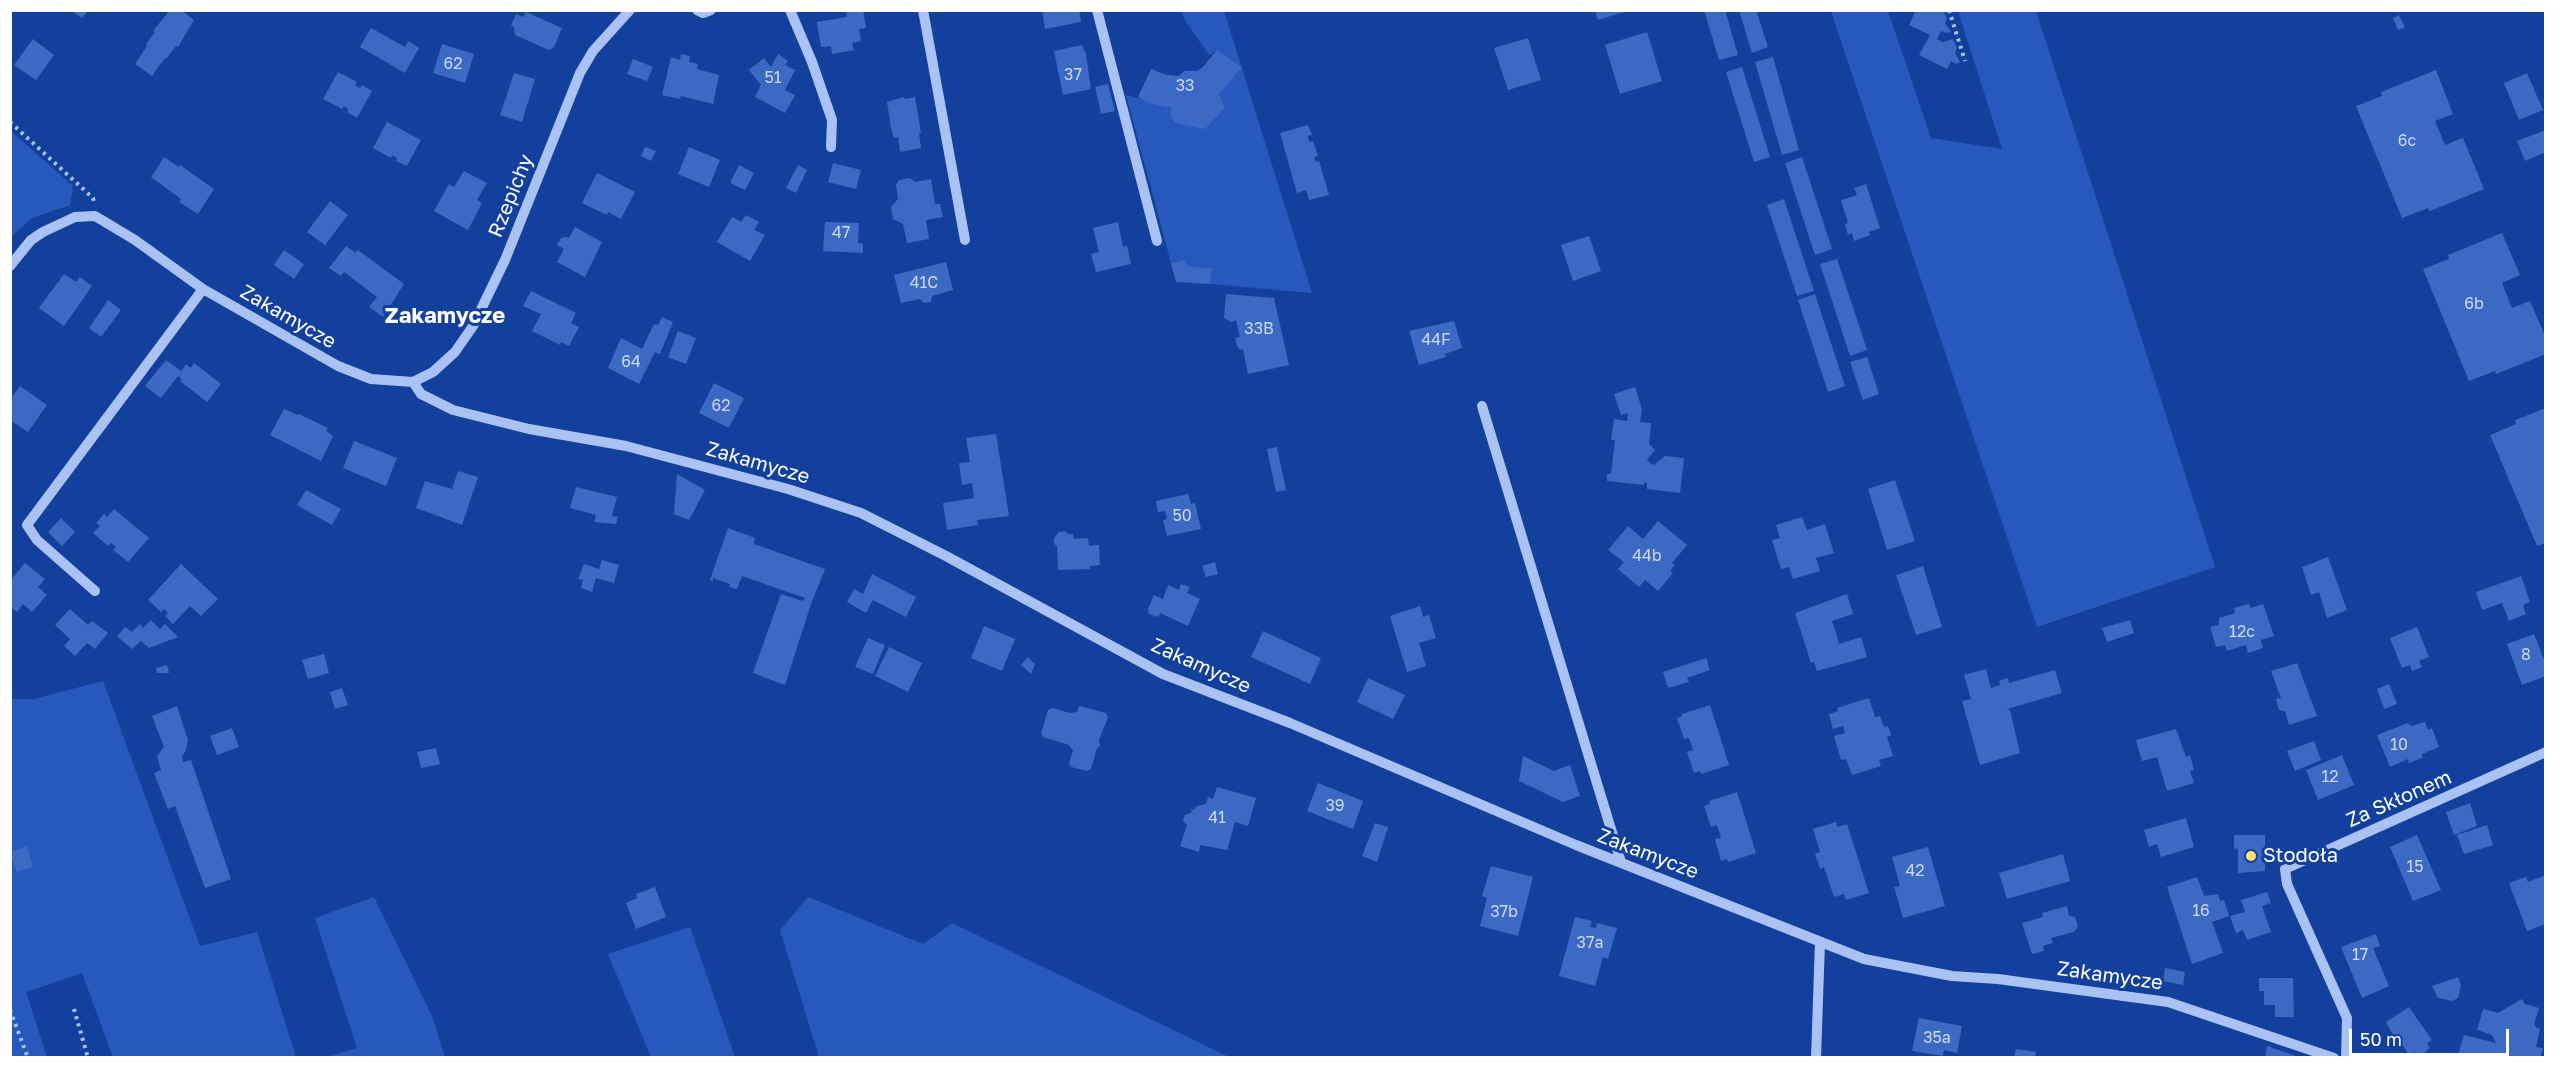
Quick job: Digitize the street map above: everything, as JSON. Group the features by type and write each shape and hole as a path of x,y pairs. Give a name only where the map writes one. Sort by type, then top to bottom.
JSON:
{"street":[{"name":"Rzepichy","path":"412,382 433,372 455,352 473,326 505,260 580,73 593,51 630,10"},
{"path":"697,10 703,13 711,10"},
{"path":"790,10 812,62 832,120 831,147"},
{"path":"923,10 965,240"},
{"path":"1097,10 1157,241"},
{"name":"Zakamycze","path":"95,216 135,240 203,289 338,366 371,379 412,382 422,394 453,410 529,429 626,446 788,489 861,513 946,556 1163,674 1290,723 1621,862 1864,959 1952,976 1998,979 2168,1002 2334,1058"},
{"path":"10,266 31,240 43,232 75,217 95,216"},
{"path":"95,591 37,540 27,525 203,289"},
{"path":"1482,406 1621,862"},
{"name":"Za Skłonem","path":"2346,1058 2347,1018 2287,884 2285,869 2546,752"},
{"path":"1816,1058 1820,942"}],"path":[{"path":"1949,10 1965,61"},
{"path":"10,123 93,198 95,216"},
{"path":"10,1010 28,1058"},
{"path":"74,1010 88,1058"}],"shaded area":[{"path":"1181,11 1224,11 1312,293 1210,284 1212,268 1187,266 1185,260 1171,263 1126,95 1172,108 1217,51 1209,55"},
{"path":"1831,11 1888,11 1931,138 2002,149 1958,11 2036,11 2215,567 2037,627"},
{"path":"11,131 73,186 70,205 32,218 11,237"},
{"path":"103,681 200,946 257,932 296,1057 113,1057 82,973 26,992 47,1057 11,1058 11,699 34,699"},
{"path":"374,897 432,1016 445,1057 326,1057 357,1048 315,918"},
{"path":"808,897 923,944 952,923 1229,1057 819,1057 780,930"},
{"path":"690,927 735,1057 651,1057 608,954"}],"building":[{"path":"71,10 88,10 82,18"},
{"path":"170,10 181,10 194,20 178,47 176,46 165,58 152,76 135,64 155,32 153,31"},
{"path":"846,10 863,10 866,28 859,29 861,41 852,43 854,50 832,54 831,46 821,47 817,22 847,17"},
{"path":"1042,10 1079,10 1081,22 1045,29"},
{"path":"1595,10 1627,10 1627,11 1598,20"},
{"path":"1704,10 1725,10 1738,55 1719,60"},
{"path":"1739,10 1756,10 1768,47 1752,53"},
{"path":"1916,10 1943,10 1947,19 1945,23 1951,32 1941,31 1937,39 1943,42 1953,39 1957,48 1955,53 1960,62 1956,64 1951,61 1947,69 1919,55 1930,35 1909,25"},
{"path":"526,12 562,28 554,47 549,50 515,35 514,27 511,26 516,14 523,17"},
{"path":"2399,15 2405,27 2398,30 2393,18"},
{"path":"371,28 405,47 408,41 419,48 405,73 360,47"},
{"path":"1647,32 1662,81 1620,94 1605,45"},
{"path":"1528,38 1541,80 1508,90 1494,48"},
{"path":"33,39 54,55 36,80 14,65"},
{"path":"442,44 474,54 465,83 433,73"},
{"path":"1082,45 1086,54 1091,89 1063,95 1054,51"},
{"path":"1217,50 1242,67 1219,94 1225,108 1205,129 1175,123 1170,115 1172,108 1149,103 1138,97 1151,69 1167,75 1179,76 1184,71 1197,71"},
{"path":"681,54 690,56 689,62 698,64 697,69 719,75 713,104 681,96 680,99 662,95 671,57 680,60"},
{"path":"778,54 788,61 785,65 795,70 785,90 795,95 785,113 755,97 761,85 749,70 764,58 771,67"},
{"path":"1773,57 1799,150 1782,155 1755,62"},
{"path":"633,59 653,67 647,81 627,74"},
{"path":"1742,67 1770,157 1754,162 1726,72"},
{"path":"2436,70 2453,114 2435,121 2445,145 2463,138 2484,189 2430,211 2428,208 2402,218 2356,106 2382,96 2381,92"},
{"path":"338,72 357,82 355,85 360,88 362,85 372,91 357,118 347,112 348,109 344,106 342,109 323,99"},
{"path":"514,73 535,79 522,122 500,115"},
{"path":"2527,73 2543,110 2519,120 2504,83"},
{"path":"1108,84 1115,111 1101,114 1095,87"},
{"path":"903,97 906,99 915,97 921,148 900,152 898,137 894,138 891,128 887,102"},
{"path":"387,122 421,140 407,166 396,161 397,158 392,155 391,158 373,148"},
{"path":"1308,125 1312,135 1308,136 1309,142 1313,141 1318,156 1314,157 1316,162 1319,161 1329,195 1309,200 1306,190 1297,193 1280,133"},
{"path":"2546,130 2546,152 2525,161 2517,141"},
{"path":"645,147 656,151 651,161 641,156"},
{"path":"689,147 720,160 709,187 678,174"},
{"path":"164,157 179,167 180,165 214,189 198,214 179,202 181,199 151,177"},
{"path":"1802,157 1832,249 1815,255 1785,163"},
{"path":"833,163 861,170 856,189 828,182"},
{"path":"739,165 754,173 745,190 730,183"},
{"path":"798,165 807,170 796,193 786,188"},
{"path":"464,171 487,183 477,200 482,203 468,230 434,211 449,184 454,187"},
{"path":"597,173 635,192 621,219 582,203"},
{"path":"910,178 915,182 931,179 935,204 940,204 943,217 926,220 929,239 907,243 903,224 893,219 891,207 898,199 896,185 899,180"},
{"path":"1866,184 1880,228 1854,241 1852,233 1848,235 1845,224 1848,223 1841,200 1857,195 1854,188"},
{"path":"1784,199 1814,291 1797,296 1767,205"},
{"path":"330,201 348,215 325,245 307,232"},
{"path":"746,215 759,222 754,230 765,235 750,261 717,242 732,217 741,222"},
{"path":"825,222 859,223 858,243 863,244 863,253 823,251"},
{"path":"1118,222 1123,247 1127,246 1131,264 1096,272 1091,254 1099,252 1093,228"},
{"path":"575,227 602,242 585,277 557,262 564,249 557,245 561,238 569,238"},
{"path":"2502,233 2520,275 2502,283 2512,308 2530,301 2546,338 2546,354 2496,374 2495,371 2469,381 2423,269 2449,259 2448,255"},
{"path":"1589,236 1601,271 1573,281 1561,245"},
{"path":"346,246 356,253 358,250 404,284 383,317 369,307 377,297 344,272 341,276 329,268"},
{"path":"284,250 304,264 294,279 274,265"},
{"path":"1837,259 1867,350 1850,356 1820,264"},
{"path":"1185,260 1187,266 1212,268 1210,284 1176,282 1171,263"},
{"path":"946,262 953,290 932,296 931,302 924,303 920,299 901,303 894,275"},
{"path":"64,274 76,282 80,277 92,286 64,326 39,308"},
{"path":"531,291 576,313 571,323 579,327 569,346 561,342 560,345 532,331 541,314 523,306"},
{"path":"1226,294 1274,298 1289,365 1248,374 1243,349 1240,350 1237,346 1235,338 1240,337 1236,320 1231,322 1224,318"},
{"path":"1815,294 1845,386 1828,392 1798,300"},
{"path":"108,300 121,310 101,337 89,328"},
{"path":"662,317 673,322 660,354 655,352 639,384 608,368 621,338 642,349 654,324 658,325"},
{"path":"1454,321 1462,348 1445,354 1446,357 1419,365 1409,331"},
{"path":"678,331 696,338 686,364 668,357"},
{"path":"1867,357 1879,394 1863,400 1850,362"},
{"path":"166,360 181,371 186,364 191,368 194,363 221,384 207,402 180,381 182,379 178,376 161,398 145,386"},
{"path":"714,383 744,398 729,428 699,413"},
{"path":"20,386 47,405 28,432 10,420 10,400"},
{"path":"1635,387 1642,409 1640,422 1651,423 1649,444 1655,450 1647,460 1654,465 1665,456 1684,458 1680,493 1647,489 1647,483 1644,482 1644,485 1607,481 1607,474 1611,474 1615,440 1611,440 1614,419 1627,421 1628,413 1621,415 1614,394"},
{"path":"2546,408 2546,543 2537,546 2490,435 2516,424 2515,420"},
{"path":"284,409 328,428 326,431 333,436 321,461 270,435"},
{"path":"996,434 1009,516 977,520 978,525 947,530 943,503 974,498 972,483 962,485 959,463 970,462 966,438"},
{"path":"354,441 397,458 386,486 343,468"},
{"path":"1277,447 1286,490 1276,492 1267,449"},
{"path":"458,471 478,477 462,525 416,508 425,481 452,489"},
{"path":"677,474 705,490 689,520 674,514"},
{"path":"1895,480 1915,541 1887,550 1868,489"},
{"path":"576,487 617,497 612,516 618,517 616,524 594,522 596,515 570,508"},
{"path":"306,490 341,509 332,525 297,505"},
{"path":"1188,494 1191,504 1195,503 1201,529 1167,536 1163,520 1167,519 1165,511 1158,512 1156,501"},
{"path":"114,509 149,538 128,562 113,550 116,547 111,543 108,546 93,533 100,526 96,523 104,514 107,517"},
{"path":"1802,517 1807,530 1825,524 1834,553 1816,558 1820,571 1793,579 1789,567 1781,569 1772,540 1780,538 1776,525"},
{"path":"61,518 75,532 62,546 48,532"},
{"path":"1658,521 1687,545 1672,563 1675,565 1670,571 1673,573 1658,591 1645,580 1639,587 1618,569 1624,562 1608,550 1628,526 1643,539"},
{"path":"728,528 755,538 754,544 825,569 811,604 785,685 753,673 781,594 803,601 805,598 742,576 737,589 713,578 713,581 710,580"},
{"path":"1065,531 1073,534 1074,539 1088,538 1089,546 1099,545 1100,565 1090,566 1090,569 1058,570 1057,546 1054,544 1054,538 1059,532"},
{"path":"2328,557 2347,610 2327,618 2319,592 2311,595 2302,567"},
{"path":"602,560 619,565 614,583 596,578 592,592 581,588 583,580 578,579 584,564 599,569"},
{"path":"1215,562 1218,574 1206,577 1202,566"},
{"path":"25,563 45,579 38,587 47,595 32,612 23,604 17,612 10,607 10,581"},
{"path":"181,564 218,599 201,616 190,606 173,624 165,616 168,613 164,609 161,612 148,600"},
{"path":"1923,566 1942,627 1916,635 1896,575"},
{"path":"872,574 916,597 906,617 873,600 866,613 847,602 854,589 863,594"},
{"path":"2521,576 2530,602 2523,605 2526,614 2509,621 2502,603 2482,610 2476,592"},
{"path":"1181,584 1190,587 1187,593 1200,599 1188,626 1160,613 1158,617 1149,614 1148,609 1154,595 1163,599 1168,585 1179,590"},
{"path":"1847,594 1853,614 1832,621 1839,644 1861,637 1867,657 1817,671 1814,662 1811,663 1795,613"},
{"path":"2249,604 2251,608 2263,604 2274,636 2261,640 2263,648 2248,653 2246,645 2227,651 2225,645 2216,647 2210,627 2219,625 2219,618 2235,613 2234,608"},
{"path":"1420,606 1423,617 1429,615 1436,638 1419,643 1426,666 1407,672 1390,616"},
{"path":"70,609 88,625 92,621 108,633 95,649 87,643 75,656 64,646 70,639 55,625"},
{"path":"151,620 160,629 165,624 178,637 149,648 141,641 132,649 117,636 125,627 132,632 140,624 143,628"},
{"path":"2130,620 2134,633 2107,642 2102,628"},
{"path":"984,626 1015,639 1002,671 971,658"},
{"path":"2417,627 2429,657 2419,661 2422,667 2412,671 2410,665 2402,668 2390,638"},
{"path":"1263,631 1321,658 1310,684 1251,657"},
{"path":"2534,634 2546,665 2546,676 2522,685 2507,644"},
{"path":"868,638 885,645 873,674 855,667"},
{"path":"889,647 922,663 908,692 875,676"},
{"path":"324,654 329,673 308,679 302,660"},
{"path":"1028,657 1035,664 1031,674 1021,665"},
{"path":"1706,658 1710,670 1687,678 1689,682 1668,688 1663,672"},
{"path":"2297,663 2317,716 2289,725 2285,711 2279,710 2276,699 2281,698 2271,671"},
{"path":"167,665 169,673 157,673 156,668"},
{"path":"1986,669 1991,688 2000,685 1999,681 2008,678 2009,683 2055,670 2062,693 2007,709 2010,710 2020,753 1980,765 1962,701 1971,699 1964,675"},
{"path":"1368,678 1405,695 1393,719 1357,702"},
{"path":"2389,684 2397,704 2384,709 2377,689"},
{"path":"342,688 348,705 335,709 330,692"},
{"path":"1869,698 1875,717 1880,716 1884,727 1888,726 1891,735 1887,737 1893,756 1879,760 1881,766 1852,775 1846,759 1841,760 1834,736 1845,733 1843,726 1833,729 1829,714 1838,711 1837,708"},
{"path":"1710,705 1729,765 1701,774 1700,771 1694,773 1687,752 1693,750 1689,738 1684,739 1677,718 1682,714"},
{"path":"177,706 188,740 182,757 183,762 191,760 231,879 205,888 175,806 168,809 154,773 161,770 157,756 164,747 152,716"},
{"path":"1079,706 1106,713 1108,717 1099,740 1100,746 1097,748 1091,769 1087,771 1071,767 1069,763 1073,751 1069,745 1043,737 1041,734 1048,710 1052,708 1070,713 1077,712"},
{"path":"2425,722 2428,730 2432,728 2439,747 2422,754 2422,758 2409,763 2408,759 2390,767 2377,735 2408,723 2411,726"},
{"path":"232,728 239,747 217,755 210,736"},
{"path":"2176,729 2186,757 2190,755 2194,770 2190,771 2194,783 2167,791 2157,757 2142,761 2136,740"},
{"path":"2314,741 2321,760 2295,771 2287,751"},
{"path":"436,748 440,764 421,768 417,752"},
{"path":"2342,755 2354,785 2318,800 2306,770"},
{"path":"1523,756 1554,771 1570,765 1580,796 1563,802 1519,781"},
{"path":"1318,783 1363,801 1353,829 1307,811"},
{"path":"1217,787 1256,798 1248,826 1235,822 1227,850 1200,845 1199,852 1180,846 1187,825 1183,821 1185,815 1191,813 1192,809 1194,810 1197,806 1206,804 1208,797 1213,799"},
{"path":"1737,792 1756,853 1728,862 1727,859 1721,861 1715,839 1721,838 1717,825 1711,827 1704,806 1710,804 1709,801"},
{"path":"2470,803 2477,826 2454,835 2446,812"},
{"path":"2186,818 2194,847 2161,857 2157,844 2149,847 2144,830"},
{"path":"1836,822 1837,827 1847,824 1869,893 1846,900 1844,894 1834,897 1824,867 1820,869 1815,854 1820,852 1813,829"},
{"path":"1375,823 1388,827 1377,862 1362,856"},
{"path":"2487,825 2493,845 2464,854 2457,835"},
{"path":"2234,835 2265,835 2265,871 2238,873 2238,849 2234,848"},
{"path":"2417,835 2441,890 2413,901 2390,847"},
{"path":"27,846 33,867 17,872 10,852"},
{"path":"1928,847 1945,906 1903,918 1894,887 1900,886 1892,857"},
{"path":"2063,854 2070,881 2007,899 1999,873"},
{"path":"1491,866 1533,877 1518,936 1480,926 1487,898 1482,896"},
{"path":"2546,875 2546,924 2527,931 2509,883 2526,877 2528,882"},
{"path":"2197,877 2204,896 2218,894 2220,901 2224,900 2229,916 2212,922 2223,953 2192,964 2167,887"},
{"path":"655,887 666,917 636,929 626,903 637,898 636,894"},
{"path":"2267,892 2271,903 2262,906 2271,932 2247,940 2243,930 2236,933 2230,916 2245,912 2241,900"},
{"path":"2067,906 2069,916 2075,917 2078,926 2074,932 2051,938 2053,943 2043,946 2044,951 2032,954 2022,923 2043,917 2042,913"},
{"path":"1575,917 1592,921 1590,927 1596,928 1597,923 1617,928 1608,959 1603,957 1595,986 1559,976"},
{"path":"2376,934 2380,946 2373,948 2389,986 2362,998 2341,947"},
{"path":"2165,968 2185,972 2183,985 2163,981"},
{"path":"2458,977 2461,985 2458,998 2452,1001 2438,998 2432,986"},
{"path":"2259,978 2293,978 2294,1017 2275,1017 2275,1005 2264,1005 2264,991 2259,991"},
{"path":"2522,999 2525,1004 2539,1008 2534,1024 2540,1029 2536,1047 2543,1048 2540,1058 2457,1058 2464,1035 2496,1043 2492,1035 2477,1030 2483,1009 2498,1013"},
{"path":"2409,1007 2432,1040 2427,1043 2430,1048 2419,1057 2415,1052 2409,1055 2401,1043 2397,1042 2386,1022"},
{"path":"1919,1018 1962,1026 1957,1053 1944,1050 1943,1056 1912,1051"},
{"path":"2267,1046 2299,1057 2299,1058 2265,1058"},
{"path":"2016,1049 2036,1052 2035,1058 2014,1058"}],"place":[{"name":"Stodoła","path":"2251,856"}],"district":[{"name":"Zakamycze","path":"445,316"}]}
